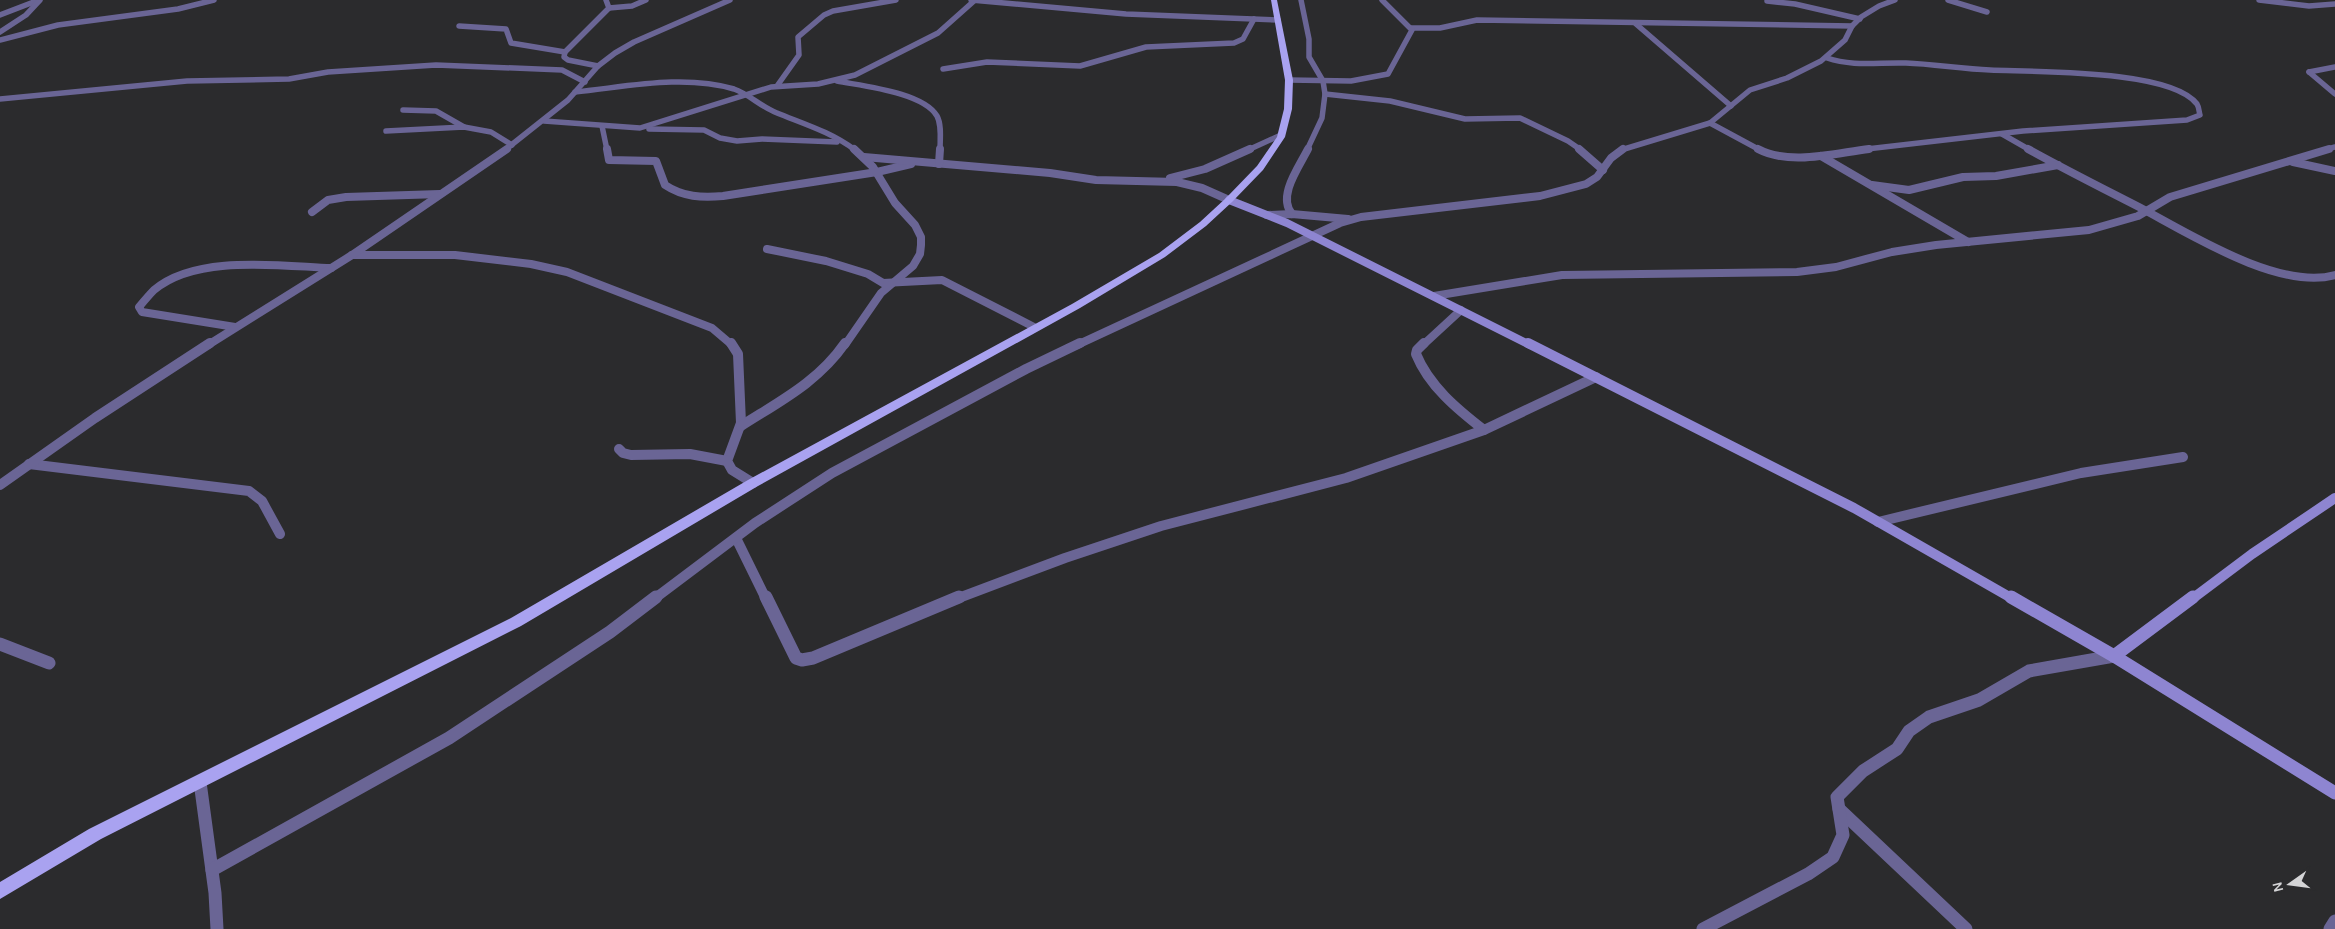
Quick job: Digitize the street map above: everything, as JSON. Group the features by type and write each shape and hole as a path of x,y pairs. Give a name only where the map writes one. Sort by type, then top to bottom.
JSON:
{"main road":[{"path":"0,891 95,834 516,622 753,483 1162,255 1203,224 1229,200 1260,168 1281,135 1288,109 1289,80 1274,0"}],"street":[{"path":"23,23 26,15 39,0"},
{"path":"0,16 39,0"},
{"path":"0,40 58,26 178,9 214,0"},
{"path":"606,0 609,8"},
{"path":"598,66 568,60 564,57 565,52 609,8 632,6 646,0"},
{"path":"0,485 95,418 352,255 512,145 544,121 585,82 598,66 615,53 634,42 730,0"},
{"path":"777,86 799,55 798,37 818,19 833,12 896,0"},
{"path":"640,128 744,94 777,86 811,85 861,73 938,33 972,0 1126,14 1278,20"},
{"path":"1292,214 1288,209 1286,195 1322,118 1325,94 1323,81 1309,57 1309,39 1301,0"},
{"path":"1382,0 1402,21 1412,28 1440,28 1465,21 1477,20 1852,26"},
{"path":"1267,215 1292,214 1352,219 1426,208 1553,194 1593,180 1611,158 1624,148 1710,124 1750,90 1787,78 1826,58 1845,40 1852,26 1860,19 1886,1 1895,0"},
{"path":"1948,0 1987,12"},
{"path":"2259,0 2309,6 2335,4"},
{"path":"1767,1 1795,4 1860,19"},
{"path":"0,16 26,15"},
{"path":"943,68 987,62 1080,66 1152,46 1234,43 1243,39 1254,19"},
{"path":"0,32 23,23 58,26"},
{"path":"1636,24 1731,106"},
{"path":"459,26 506,29 511,43 565,52"},
{"path":"1289,80 1362,79 1388,74 1412,33 1412,28"},
{"path":"1710,124 1766,153 1786,157 1821,156 2002,134 2188,120 2200,115 2198,105 2190,98 2170,88 2122,78 2033,70 1989,70 1906,63 1850,64 1826,58"},
{"path":"0,100 187,80 289,79 328,72 436,65 562,70 585,82"},
{"path":"2335,67 2309,72 2335,94"},
{"path":"834,80 897,93 934,111 938,119 939,164"},
{"path":"575,92 684,84 716,86 744,94 765,109 806,124 843,143 864,157 877,172 896,205 916,224 920,233 920,253 912,269 879,295 850,338 821,373 740,426"},
{"path":"1325,94 1390,101 1465,119 1520,118 1568,141 1588,155 1602,170"},
{"path":"403,110 427,108 440,111 464,127"},
{"path":"544,121 602,126 704,130 720,138 737,141 785,140 843,143"},
{"path":"602,126 606,133 606,152 609,160 656,161 665,185 687,196 707,198 877,172 919,162"},
{"path":"386,131 464,127 491,132 512,145"},
{"path":"2002,134 2058,166 2217,249 2260,268 2310,279 2321,279 2335,275"},
{"path":"1161,180 1205,169 1281,135"},
{"path":"1434,296 1514,281 1562,275 1797,272 1836,266 1892,252 1968,242 2089,230 2130,219 2170,197 2292,162 2335,147"},
{"path":"1821,156 1968,242"},
{"path":"864,157 1041,172 1106,180 1161,180 1202,188 1267,215 1596,377 1878,522 2114,656 2335,793"},
{"path":"2292,162 2335,170"},
{"path":"1872,185 1909,190 1962,177 1996,176 2058,166"},
{"path":"312,212 328,200 346,197 441,194"},
{"path":"212,870 487,715 610,632 736,538 832,473 1017,374 1183,294 1220,280 1352,219"},
{"path":"767,249 826,261 868,274 883,283 942,280 1034,328"},
{"path":"352,255 455,256 531,264 567,272 712,328 730,341 738,354 742,418 727,460 732,470 753,483"},
{"path":"235,328 142,312 139,307 146,296 163,284 190,272 206,268 231,266 331,268"},
{"path":"1461,310 1417,350 1416,354 1418,362 1440,390 1484,430"},
{"path":"736,538 796,658 802,660 813,658 956,599 1065,558 1161,526 1346,478 1484,430 1596,377"},
{"path":"619,450 623,454 690,454 727,460"},
{"path":"1878,522 2081,473 2183,457"},
{"path":"29,464 248,491 262,501 280,534"},
{"path":"1703,929 1808,874 1834,856 1843,835 1837,797 1845,787 1863,772 1897,749 1910,731 1928,717 1978,700 2029,671 2114,656 2252,554 2335,498"},
{"path":"0,644 49,663"},
{"path":"200,782 212,870 217,929"},
{"path":"1839,809 1966,929"},
{"path":"2330,929 2335,921"}]}
